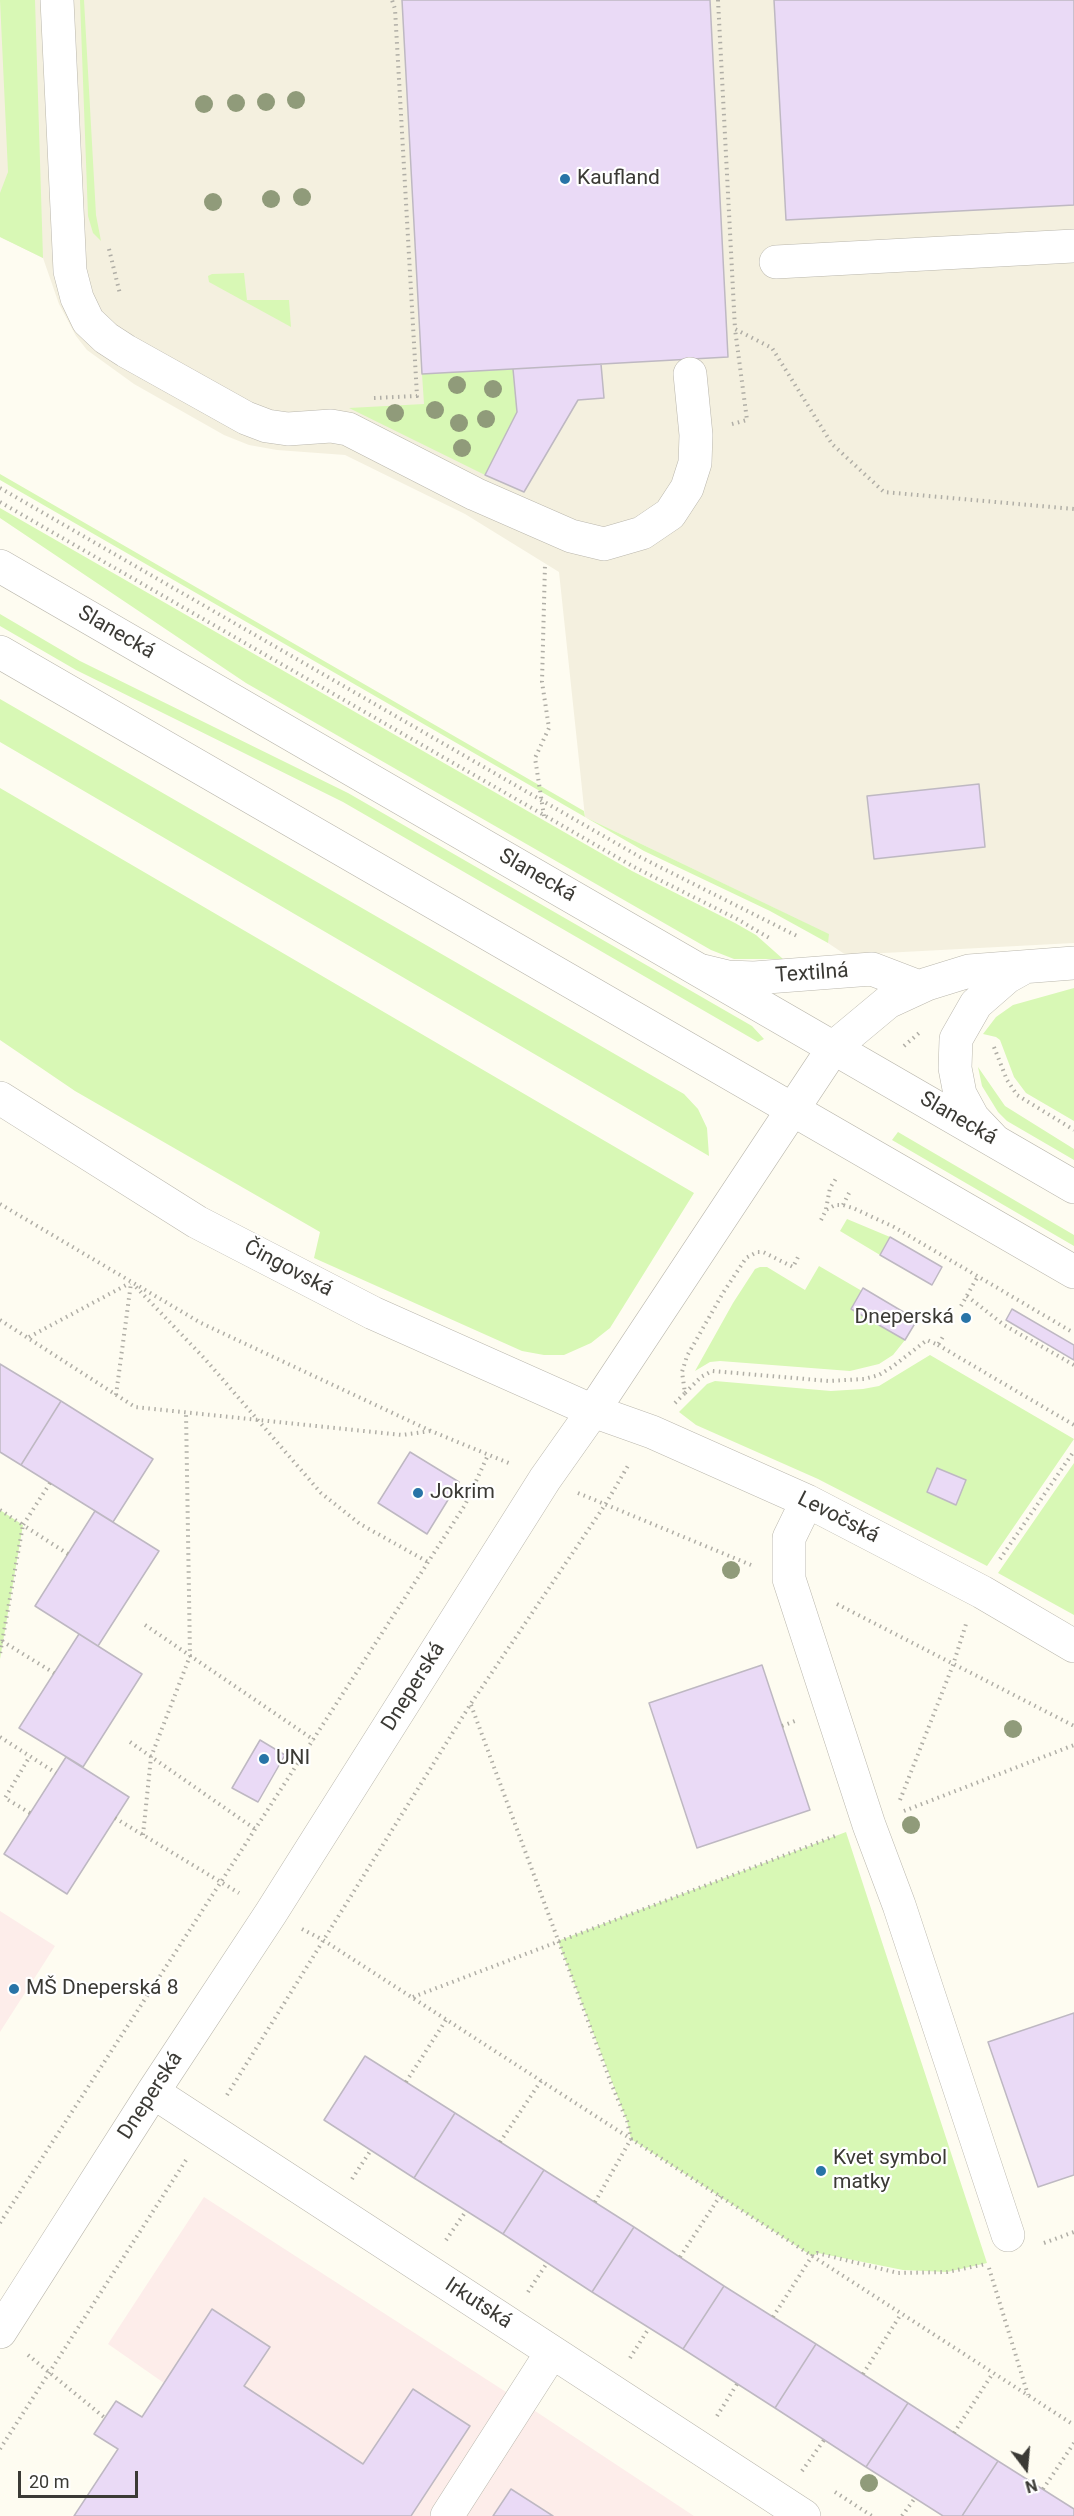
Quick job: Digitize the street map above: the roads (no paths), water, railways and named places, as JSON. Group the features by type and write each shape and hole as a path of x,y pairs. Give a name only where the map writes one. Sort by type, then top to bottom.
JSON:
{"street":[{"path":"57,0 70,271 77,298 88,321 106,338 126,351 246,418 267,426 288,429 331,426 348,429 475,494 571,536 604,544 642,533 670,514 687,488 695,463 696,435 690,374"},
{"path":"776,262 1074,246"},
{"name":"Slanecká","path":"0,566 1074,1186"},
{"path":"0,652 1074,1272"},
{"path":"834,1047 888,1002 919,987 969,971 1074,963"},
{"path":"992,1138 973,1118 960,1094 955,1068 956,1039 976,1004 1007,978 1027,966"},
{"name":"Textilná","path":"703,971 728,977 754,978 872,969 919,987"},
{"name":"Dneperská","path":"0,2332 153,2092 271,1913 545,1479 593,1411 834,1047"},
{"name":"Čingovská","path":"0,1098 197,1222 373,1313 593,1411"},
{"name":"Levočská","path":"593,1411 652,1432 807,1501 982,1592 1074,1646"},
{"path":"807,1501 789,1538 789,1580 881,1820 899,1905 1008,2235"},
{"name":"Irkutská","path":"153,2092 804,2516"},
{"path":"447,2516 552,2352"}],"place":[{"name":"Kaufland","path":"565,179"},
{"name":"Dneperská","path":"966,1318"},
{"name":"Jokrim","path":"418,1493"},
{"name":"UNI","path":"264,1759"},
{"name":"MŠ Dneperská 8","path":"14,1989"},
{"name":"Kvet symbol matky","path":"821,2171"}]}
